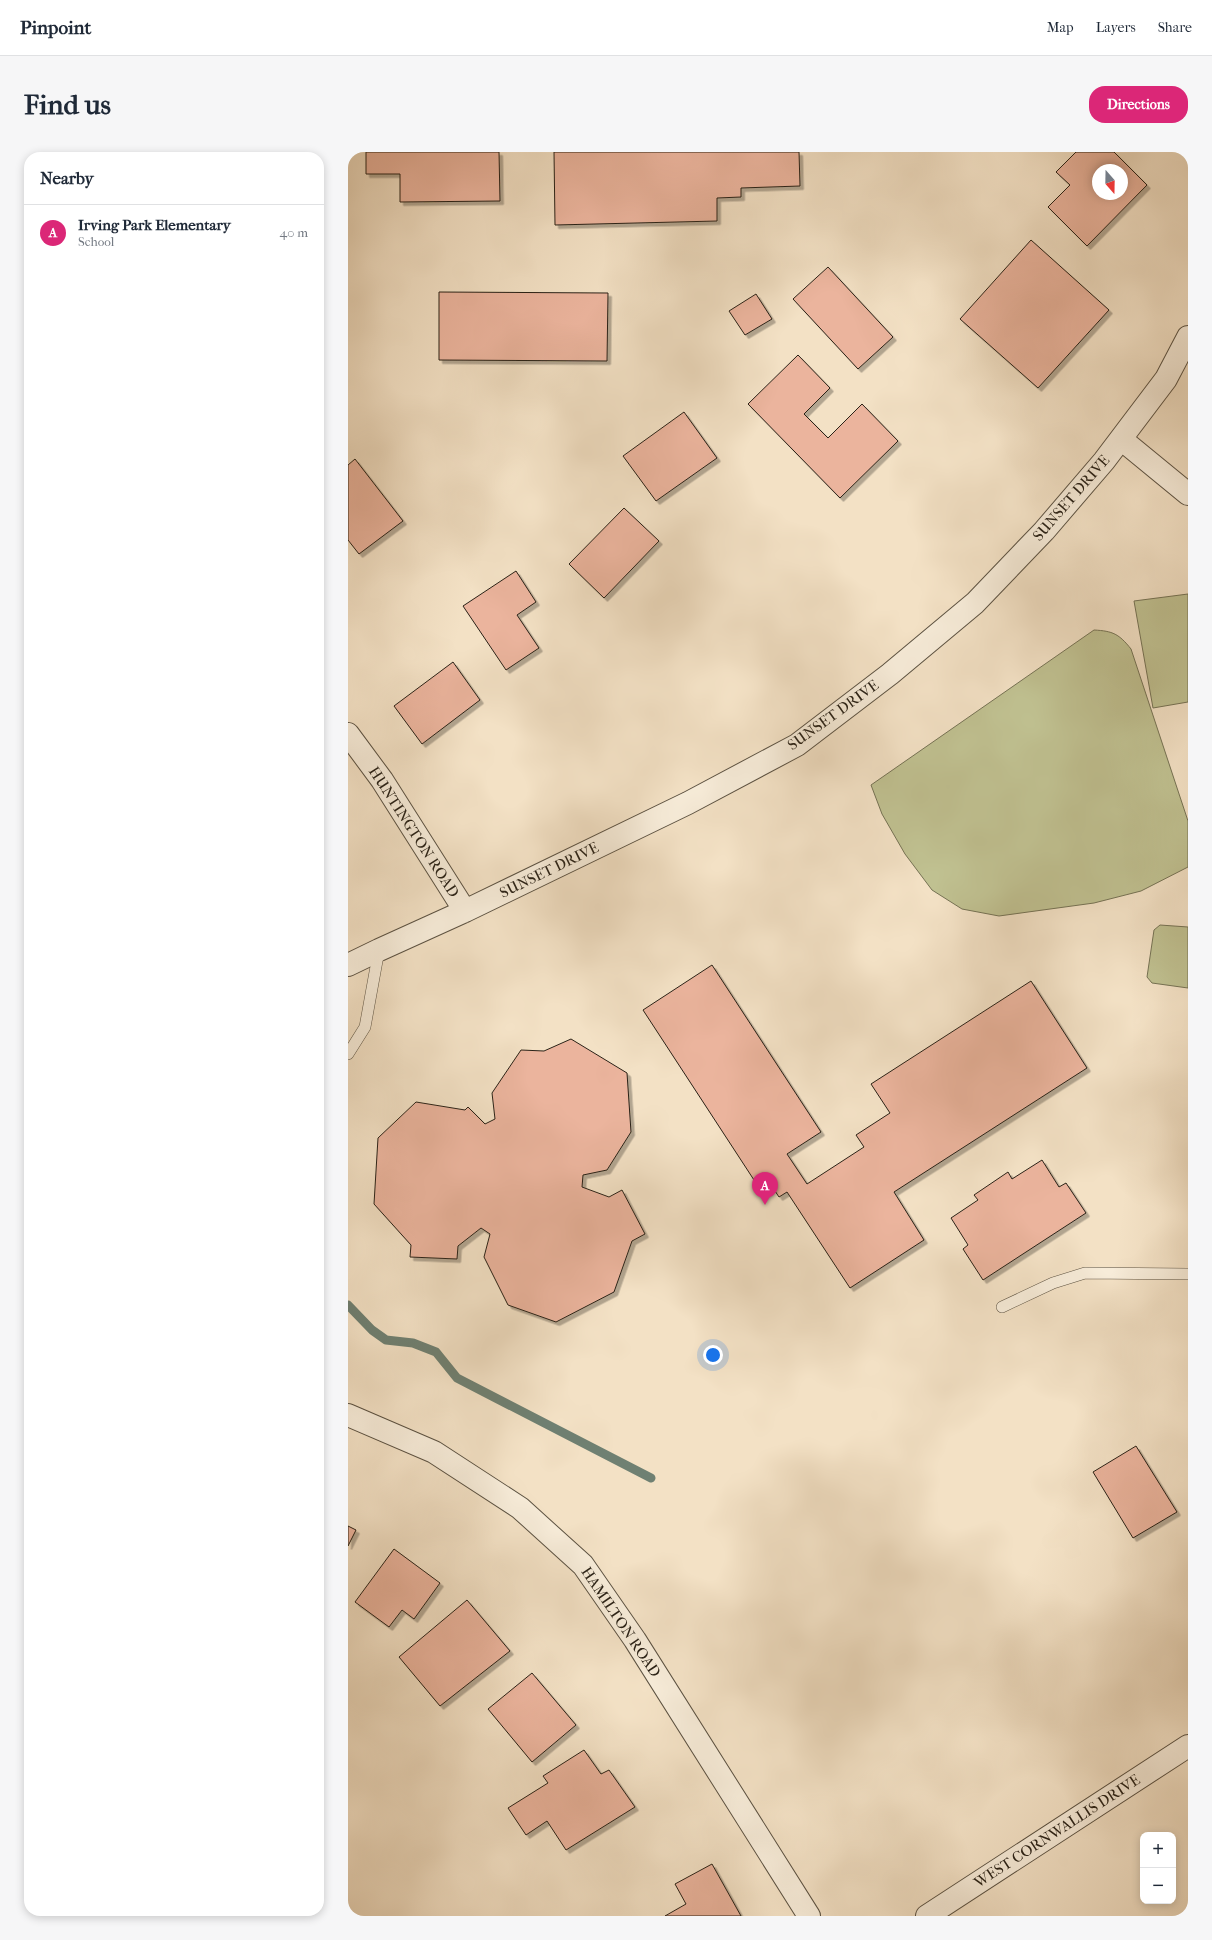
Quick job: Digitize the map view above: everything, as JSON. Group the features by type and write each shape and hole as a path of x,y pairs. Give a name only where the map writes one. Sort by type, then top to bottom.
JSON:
{"street":[{"name":"SUNSET DRIVE","path":"348,965 465,911 688,803 797,745 890,674 975,603 1044,531 1121,439 1166,379 1188,337"},
{"path":"1121,439 1188,494"},
{"name":"HUNTINGTON ROAD","path":"348,734 382,780 465,911"},
{"name":"HAMILTON ROAD","path":"348,1415 434,1452 520,1508 583,1565 635,1640 809,1916"},
{"name":"WEST CORNWALLIS DRIVE","path":"927,1916 1188,1746"}],"lane":[{"path":"348,1054 366,1027 379,950"},
{"path":"1002,1307 1053,1283 1085,1273 1188,1274"}],"green space":[{"path":"1188,594 1188,702 1153,708 1134,601"},
{"path":"1094,630 1106,631 1115,634 1131,649 1188,821 1188,867 1141,891 1094,903 999,916 962,909 932,890 905,854 882,814 871,785"},
{"path":"1160,925 1188,927 1188,988 1152,983 1147,977 1154,930"}],"building":[{"path":"366,152 499,152 500,201 400,202 400,174 366,174"},
{"path":"554,152 799,152 800,186 741,188 741,197 717,198 717,221 555,225"},
{"path":"1076,152 1114,152 1126,164 1092,164 1092,200 1128,200 1128,166 1147,185 1087,246 1048,207 1070,185 1056,172"},
{"path":"1031,240 1109,310 1038,388 960,319"},
{"path":"828,267 893,337 858,369 793,299"},
{"path":"439,292 608,293 607,361 439,360"},
{"path":"756,294 772,319 745,335 729,311"},
{"path":"798,355 830,388 804,414 828,438 862,404 898,441 840,498 748,404"},
{"path":"684,412 717,458 656,501 623,456"},
{"path":"355,459 403,521 359,554 348,540 348,465"},
{"path":"624,508 659,541 604,598 569,564"},
{"path":"516,571 536,602 517,615 539,648 506,670 463,606"},
{"path":"453,662 480,700 422,744 394,706"},
{"path":"712,965 821,1132 787,1154 807,1184 864,1147 856,1135 890,1113 871,1084 1031,981 1087,1068 894,1192 924,1240 850,1288 787,1192 779,1197 763,1173 754,1180 643,1010"},
{"path":"571,1039 627,1073 631,1132 607,1170 583,1175 582,1187 609,1197 622,1190 645,1234 632,1241 614,1292 556,1322 508,1305 484,1257 490,1234 481,1228 458,1246 457,1259 410,1257 411,1245 374,1204 378,1138 416,1102 465,1110 468,1107 485,1124 495,1119 492,1093 521,1050 544,1051"},
{"path":"1042,1160 1059,1187 1066,1183 1086,1213 983,1280 963,1249 968,1245 951,1218 978,1200 974,1195 1008,1172 1012,1179"},
{"path":"1136,1446 1177,1512 1133,1538 1093,1472"},
{"path":"348,1526 356,1530 348,1546"},
{"path":"394,1549 440,1583 414,1619 402,1610 389,1627 355,1602"},
{"path":"467,1600 510,1651 440,1706 399,1657"},
{"path":"532,1673 576,1725 532,1762 488,1709"},
{"path":"584,1750 601,1774 609,1770 635,1807 566,1850 547,1821 526,1835 508,1808 548,1783 543,1776"},
{"path":"712,1864 741,1916 665,1916 686,1904 675,1884"}],"waterway":[{"path":"348,1305 372,1330 386,1340 413,1343 436,1352 457,1378 651,1478"}],"place":[{"name":"Irving Park Elementary","path":"765,1205"}]}
